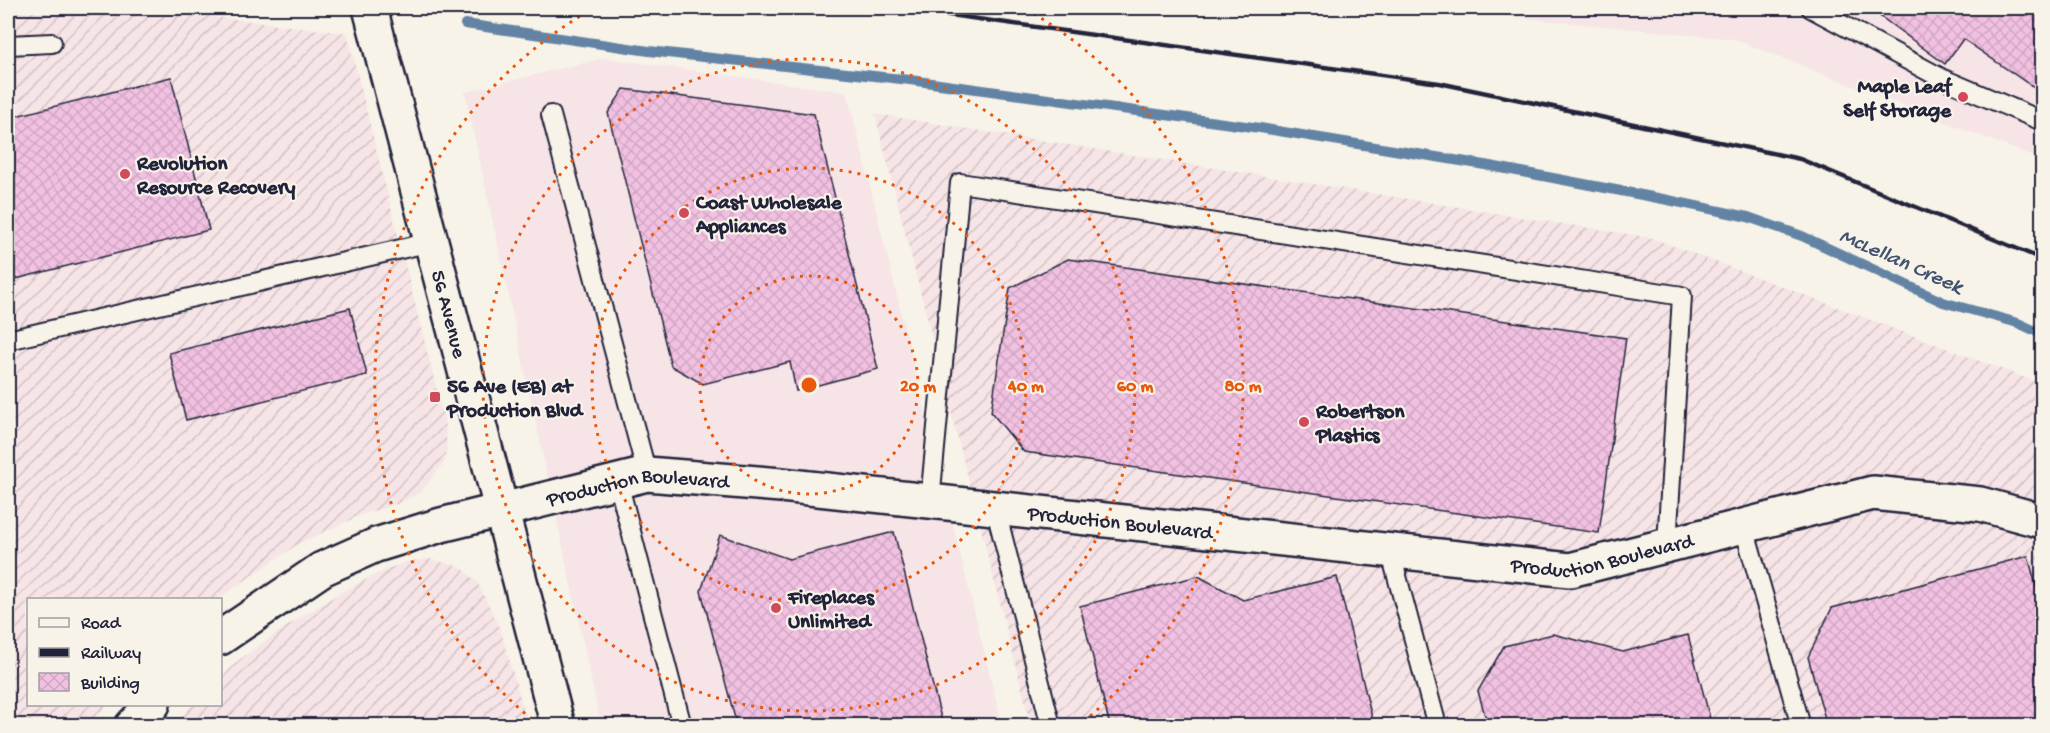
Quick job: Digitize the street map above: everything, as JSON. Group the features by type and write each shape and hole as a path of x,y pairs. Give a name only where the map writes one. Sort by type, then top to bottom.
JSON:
{"street":[{"name":"56 Avenue","path":"370,8 558,726"},
{"name":"Production Boulevard","path":"222,637 322,569 376,545 441,525 633,478 781,484 1570,570 1743,524 1873,493 1980,504 2043,521"},
{"path":"132,726 152,706"}],"lane":[{"path":"1811,8 1941,78 2043,121"},
{"path":"8,45 52,43"},
{"path":"551,115 633,478 682,726"},
{"path":"930,501 960,183 1682,296 1667,544"},
{"path":"8,340 431,242"},
{"path":"995,507 1051,726"},
{"path":"1743,524 1801,726"},
{"path":"1390,550 1437,726"}],"shaded area":[{"path":"8,8 142,8 347,33 444,419 447,444 445,461 421,492 397,504 363,514 298,544 219,598 27,598 27,706 107,706 85,725 8,725"},
{"name":"Maple Leaf Self Storage","path":"1424,8 2042,8 2042,160 1734,39"},
{"path":"604,58 847,92 1002,725 601,725 465,92"},
{"path":"875,114 1652,238 2042,384 2042,725 1031,725"},
{"path":"429,559 461,567 477,582 500,628 528,725 173,725 192,706 222,706 222,677 239,660 280,631 341,592 387,569 410,561"}],"building":[{"path":"1869,8 2043,8 2043,94 1963,39 1945,64"},
{"path":"171,77 209,230 8,281 8,118"},
{"path":"624,89 814,114 878,369 796,391 790,362 703,384 671,366 608,113"},
{"path":"1068,259 1626,338 1599,533 1024,452 991,412 1010,288"},
{"path":"350,308 367,375 186,420 169,353"},
{"path":"894,532 943,726 737,726 701,591 720,535 789,559"},
{"path":"2028,556 2043,611 2043,726 1827,726 1808,657 1832,608"},
{"path":"1198,576 1243,600 1337,577 1374,726 1110,726 1080,606"},
{"path":"1553,634 1623,652 1688,635 1712,726 1488,726 1478,691 1504,646"}],"waterway":[{"name":"McLellan Creek","path":"465,24 649,51 910,80 1260,128 1485,165 1668,200 1748,217 1802,236 1943,302 2018,323 2042,334"}],"railway":[{"path":"899,8 1439,83 1800,159 2042,259"}],"place":[{"name":"Maple Leaf Self Storage","path":"1963,97"},
{"name":"Revolution Resource Recovery","path":"125,174"},
{"name":"Coast Wholesale Appliances","path":"684,213"},
{"name":"56 Ave (EB) at Production Blvd","path":"435,397"},
{"name":"Robertson Plastics","path":"1304,422"},
{"name":"Fireplaces Unlimited","path":"776,608"}]}
